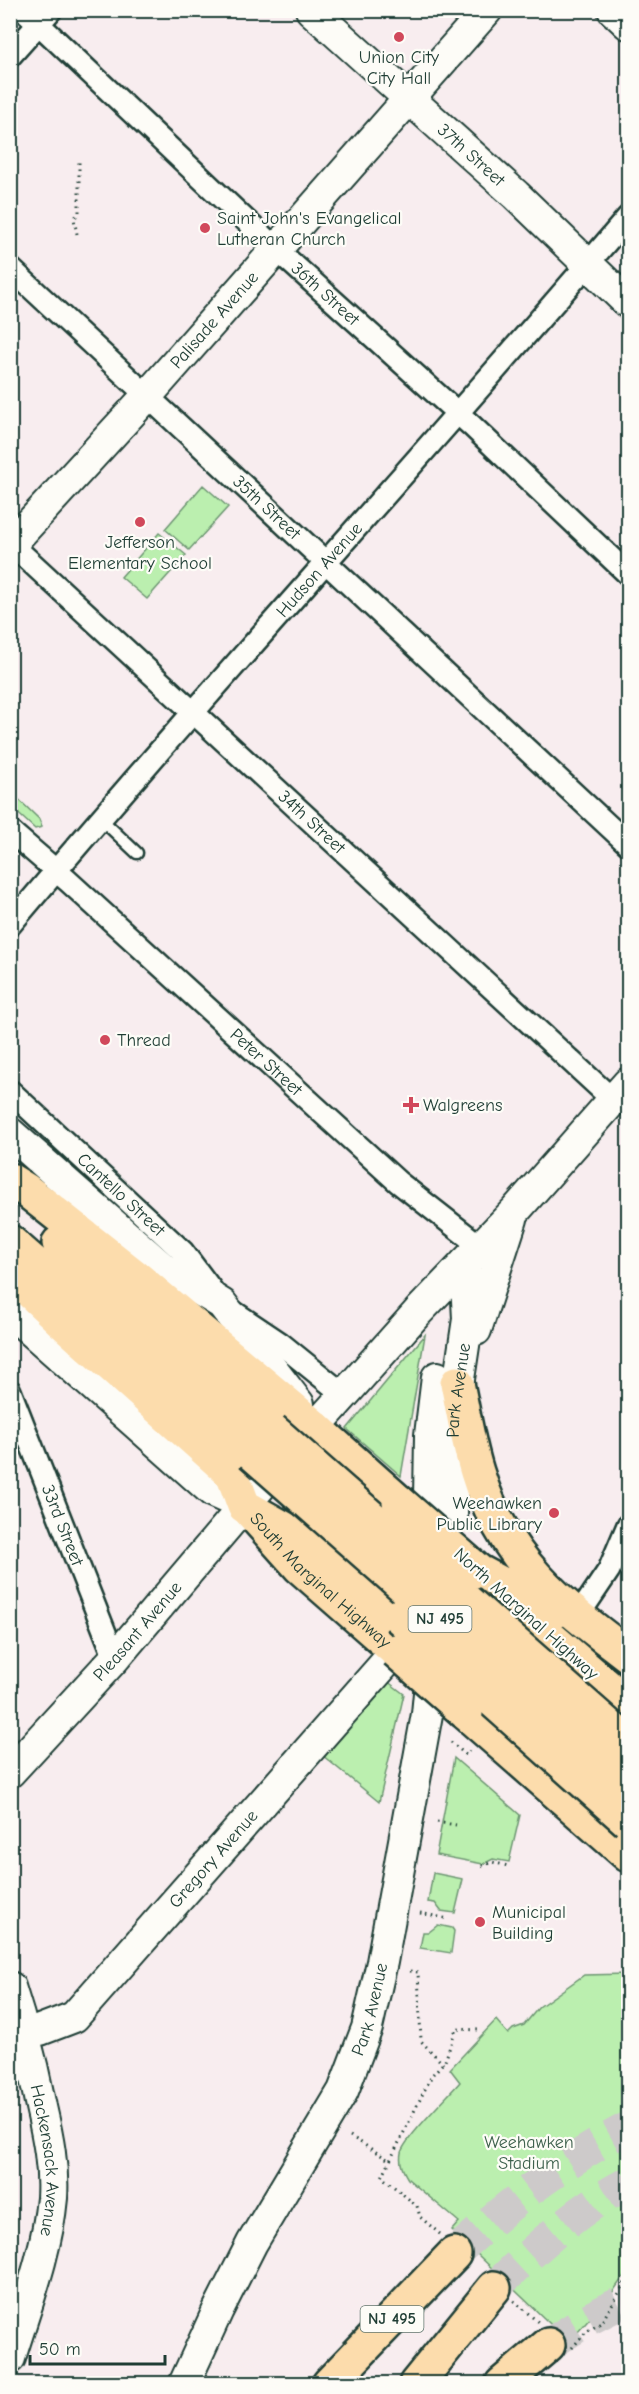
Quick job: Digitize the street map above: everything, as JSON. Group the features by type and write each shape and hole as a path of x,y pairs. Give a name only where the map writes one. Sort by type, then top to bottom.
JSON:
{"main road":[{"name":"37th Street","path":"312,10 407,99 516,195 628,303"},
{"name":"Palisade Avenue","path":"11,544 147,396 487,10"},
{"path":"613,10 628,24"},
{"name":"Park Avenue","path":"309,1435 621,1092"},
{"name":"Cantello Street","path":"10,1133 163,1268 222,1304 309,1435"},
{"name":"North Marginal Highway","path":"10,1179 135,1276 309,1435 414,1501 510,1603 628,1704"},
{"name":"NJ 495","path":"10,1200 262,1442 628,1784"},
{"path":"515,1211 457,1383 477,1472 502,1532 526,1567 559,1601 628,1655"},
{"name":"NJ 495","path":"10,1242 262,1442 628,1743"},
{"name":"Park Avenue","path":"452,1519 453,1419 468,1319 473,1255"},
{"name":"Park Avenue","path":"414,1501 430,1435 437,1377 473,1255"},
{"path":"10,1273 232,1474 253,1496 319,1548 398,1616 628,1821"},
{"name":"South Marginal Highway","path":"10,1312 213,1492 253,1496 300,1567 628,1855"},
{"name":"Pleasant Avenue","path":"10,1772 115,1658 253,1496"},
{"path":"478,1571 534,1600 578,1616"},
{"name":"Park Avenue","path":"184,2384 248,2251 343,2091 367,2028 382,1962 427,1714 436,1596"},
{"name":"Gregory Avenue","path":"18,2035 74,2017 396,1651"},
{"name":"Hackensack Avenue","path":"10,1987 18,2035 51,2153 51,2198 44,2247 10,2358"},
{"name":"NJ 495","path":"329,2384 450,2247"},
{"path":"404,2384 436,2357 500,2291"},
{"path":"502,2384 552,2340"},
{"path":"416,2384 436,2357"}],"street":[{"path":"10,56 38,15"},
{"name":"36th Street","path":"38,15 276,249 628,574"},
{"name":"Hudson Avenue","path":"10,924 628,217"},
{"name":"35th Street","path":"10,268 628,844"},
{"name":"34th Street","path":"11,544 193,712 621,1092"},
{"name":"Peter Street","path":"10,831 56,870 398,1182 473,1255"},
{"name":"Cantello Street","path":"10,1091 183,1251 222,1304 280,1343 344,1395"},
{"name":"33rd Street","path":"10,1391 115,1658"},
{"path":"578,1616 609,1570 628,1525"}],"lane":[{"path":"101,819 137,853"}],"path":[{"path":"77,234 74,219 79,212 79,158"},
{"path":"451,1742 466,1755 470,1750"},
{"path":"437,1822 456,1826"},
{"path":"482,1866 492,1862 508,1866"},
{"path":"420,1914 449,1919"},
{"path":"410,1971 418,1972 421,2041 443,2064"},
{"path":"450,2247 420,2217 417,2206 382,2177 432,2076 443,2064 456,2029 480,2030"},
{"path":"350,2136 390,2160"},
{"path":"500,2291 552,2340 586,2332 601,2323 628,2278"}],"green space":[{"path":"203,485 228,507 189,550 165,529"},
{"path":"159,533 186,555 147,599 121,577"},
{"path":"11,792 39,819 42,827 35,829 11,807"},
{"path":"425,1335 401,1476 347,1429"},
{"path":"387,1681 404,1694 379,1802 322,1755"},
{"path":"454,1758 520,1815 509,1862 493,1859 483,1864 436,1855"},
{"path":"433,1873 463,1879 455,1913 441,1911 435,1903 428,1902"},
{"path":"438,1925 452,1928 454,1931 451,1953 420,1948 423,1932 429,1932"},
{"name":"Weehawken Stadium","path":"628,1974 628,2270 610,2296 569,2342 452,2230 459,2222 408,2179 402,2167 401,2153 418,2128 460,2082 450,2069 496,2020 508,2034 513,2029 524,2025 539,2007 584,1975"}],"tunnel":[{"path":"454,2254 495,2218 559,2169 628,2128"},
{"path":"494,2288 574,2217 628,2183"},
{"path":"548,2345 589,2319 628,2299"}],"place":[{"name":"Union City City Hall","path":"399,37"},
{"name":"Saint John's Evangelical Lutheran Church","path":"205,228"},
{"name":"Jefferson Elementary School","path":"140,522"},
{"name":"Thread","path":"105,1040"},
{"name":"Walgreens","path":"411,1105"},
{"name":"Weehawken Public Library","path":"554,1513"},
{"name":"Municipal Building","path":"480,1922"}]}
